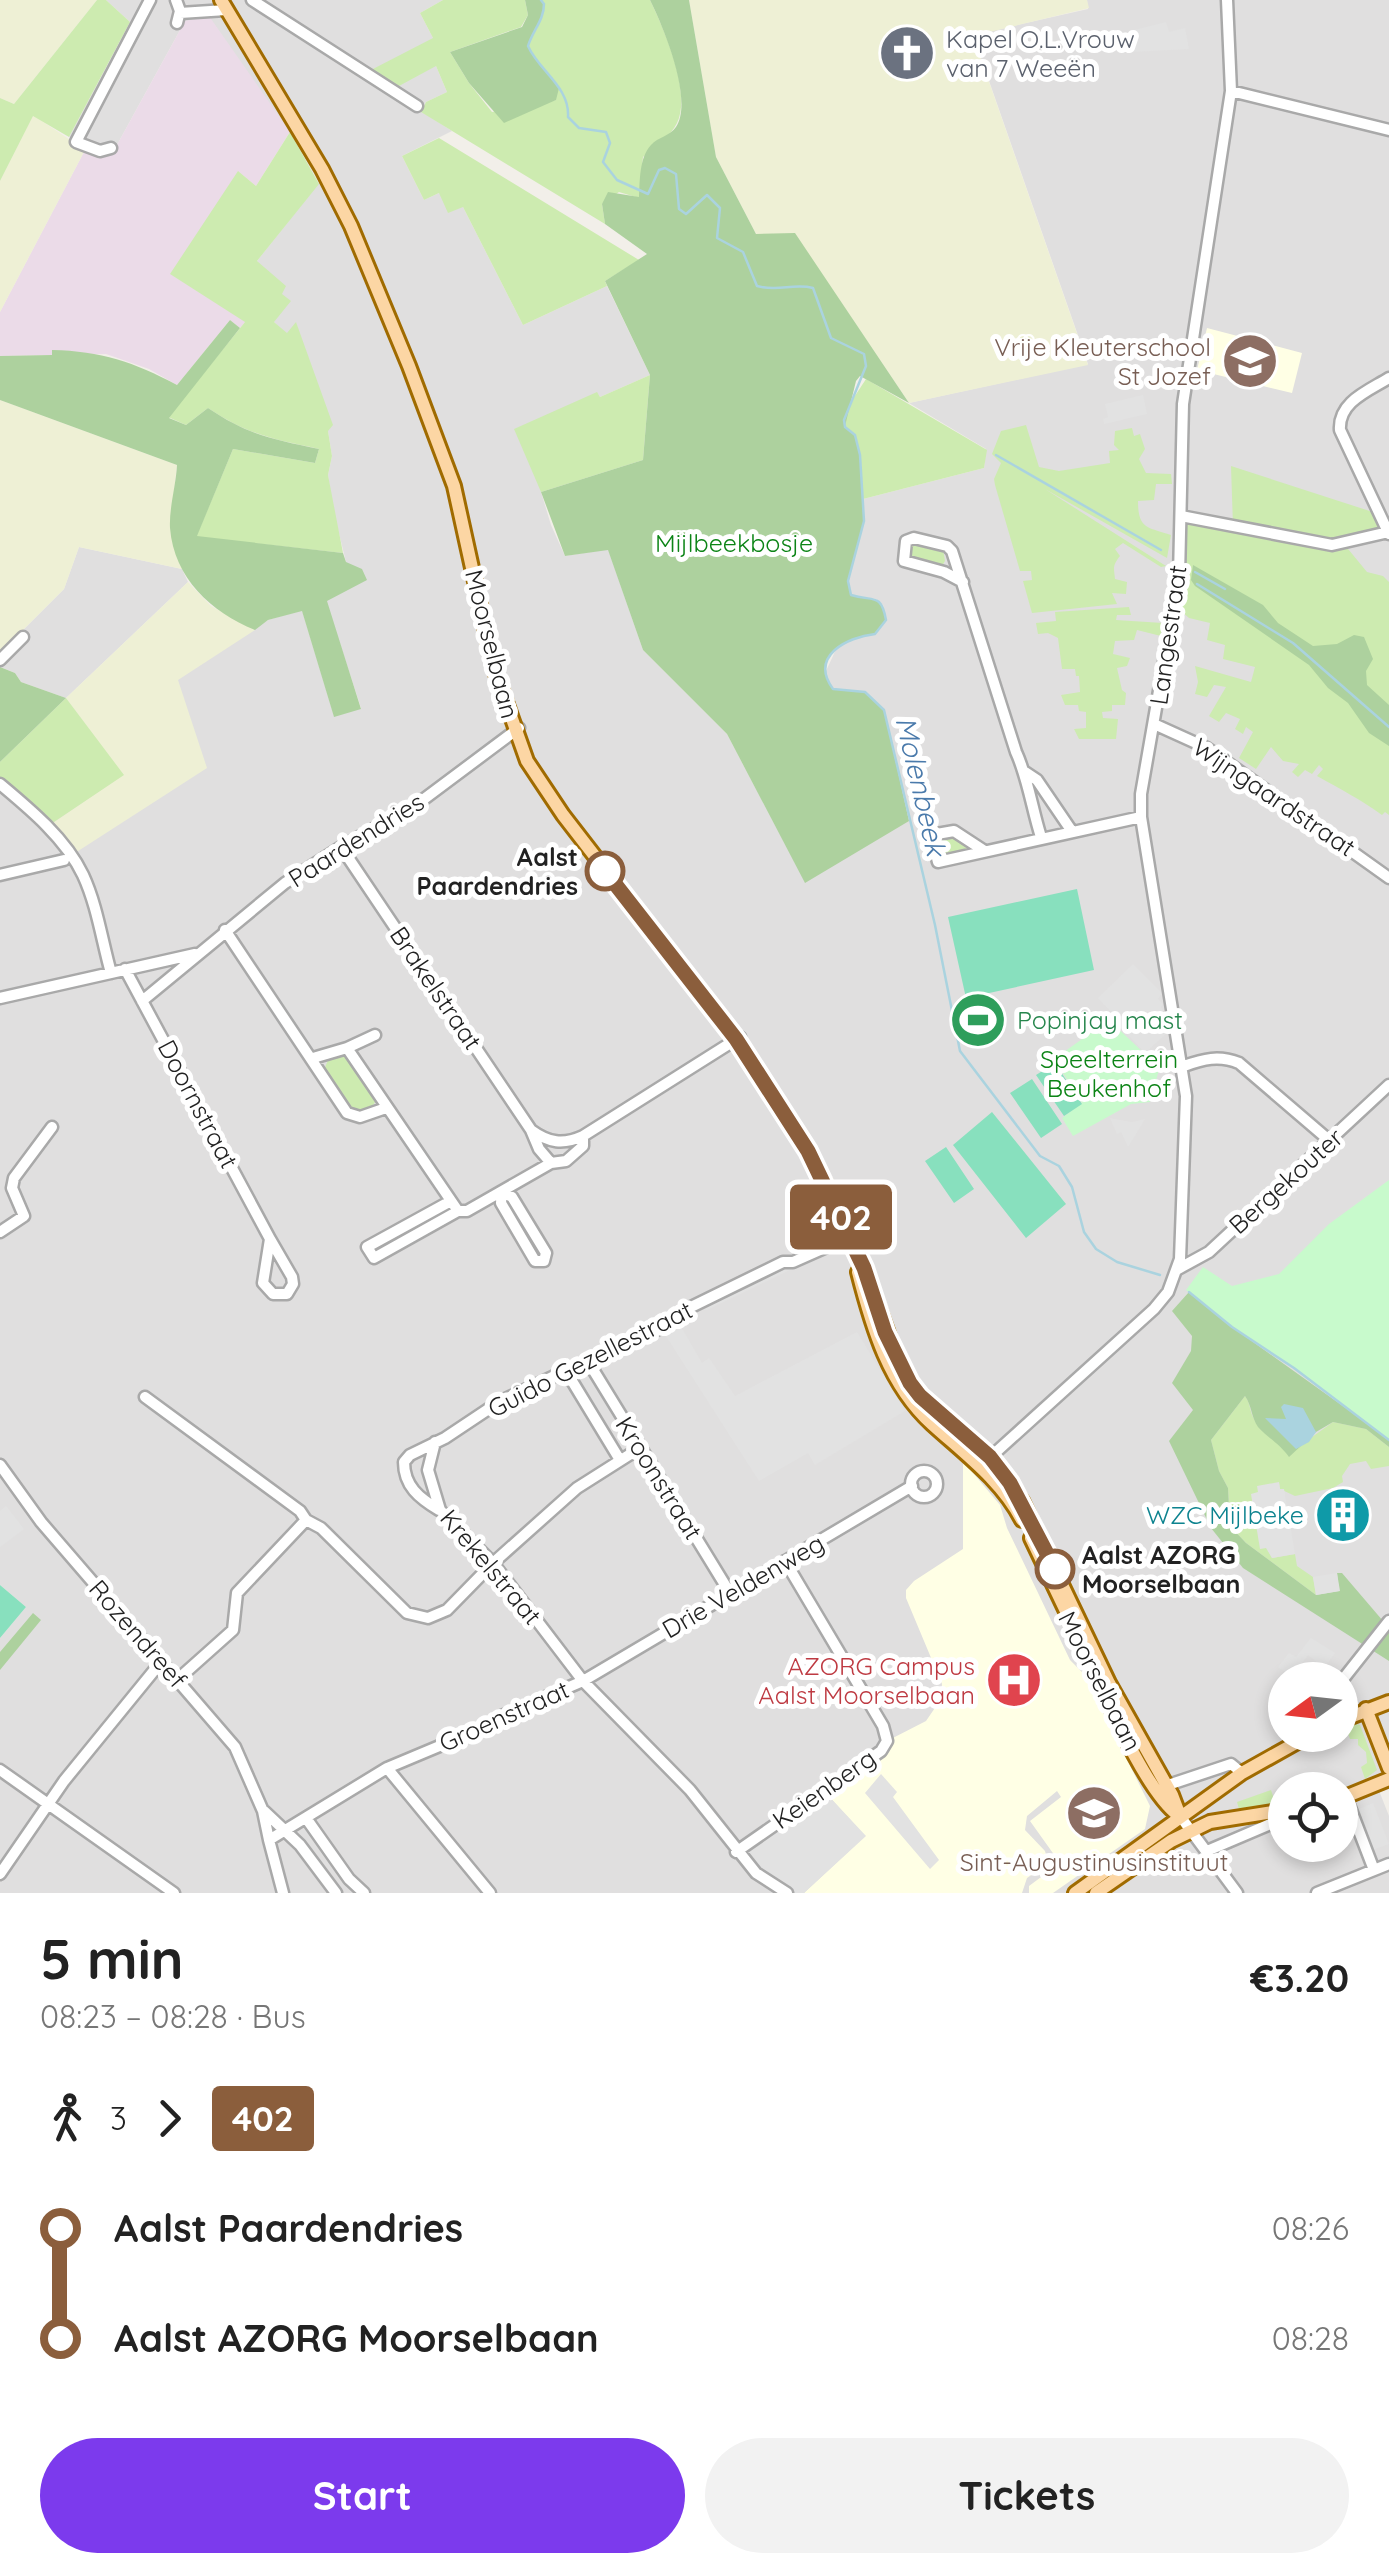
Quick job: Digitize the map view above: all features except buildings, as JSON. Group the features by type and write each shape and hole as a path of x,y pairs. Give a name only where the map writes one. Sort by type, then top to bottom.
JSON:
{"main road":[{"name":"Moorselbaan","path":"224,3 322,169 351,226 409,366 459,504 494,668 543,789 738,1037 808,1151 852,1236 885,1332 910,1383 1022,1501 1114,1693 1180,1816"},
{"name":"Moorselbaan","path":"985,1461 1014,1506 1119,1722 1166,1806 1180,1816"},
{"path":"1358,1713 1389,1702"},
{"path":"1366,1709 1389,1768"},
{"path":"1075,1893 1242,1773 1280,1752"},
{"path":"1358,1792 1389,1779"},
{"path":"1096,1893 1170,1841 1191,1831 1225,1818 1268,1813"}],"street":[{"path":"111,148 100,151 76,142 150,0"},
{"path":"176,0 178,18 224,3"},
{"path":"252,0 417,106"},
{"name":"Langestraat","path":"1178,1269 1184,1066 1140,817 1180,576 1184,404 1231,91 1228,0"},
{"path":"1231,91 1389,130"},
{"path":"1181,516 1332,545 1388,533 1340,430 1339,417 1349,404 1389,378"},
{"path":"963,582 944,572 904,561 906,542 914,538 952,551 963,582 1016,752 1025,772 1040,837"},
{"path":"0,660 23,637"},
{"name":"Wijngaardstraat","path":"1154,724 1224,758 1389,878"},
{"name":"Paardendries","path":"142,1001 286,883 341,846 416,805 516,729"},
{"path":"1025,772 1036,780 1071,830"},
{"path":"0,784 69,852 84,877 111,973"},
{"path":"983,850 954,830 931,836 938,862 1140,817"},
{"name":"Brakelstraat","path":"341,846 551,1163"},
{"path":"0,875 64,860"},
{"path":"225,930 347,1114 354,1118 386,1108"},
{"name":"Paardendries","path":"0,998 196,954"},
{"name":"Doornstraat","path":"125,969 292,1277 287,1294 277,1296 268,1292 263,1283 270,1239"},
{"path":"312,1058 375,1035"},
{"path":"531,1130 554,1142 572,1141 738,1037"},
{"path":"347,1048 453,1206 467,1212 551,1163 566,1161 583,1146 583,1136"},
{"path":"1184,1066 1203,1059 1239,1062 1330,1141"},
{"name":"Bergekouter","path":"1178,1269 1201,1260 1389,1085"},
{"path":"0,1232 24,1216 12,1188 14,1178 52,1127"},
{"path":"502,1192 512,1197 546,1253 544,1262 535,1261 501,1203 502,1192"},
{"path":"453,1206 374,1258 367,1247 453,1206"},
{"name":"Guido Gezellestraat","path":"440,1510 410,1486 403,1468 410,1455 499,1402 679,1319 689,1308 783,1262 793,1262 852,1236"},
{"path":"985,1461 1154,1309 1168,1292 1178,1269"},
{"name":"Kroonstraat","path":"589,1363 730,1593"},
{"name":"Kroonstraat","path":"566,1371 620,1460"},
{"path":"145,1398 321,1528 407,1613 428,1618 447,1610 576,1488 640,1448"},
{"name":"Krekelstraat","path":"436,1442 428,1470 440,1510 493,1563 583,1681"},
{"name":"Rozendreef","path":"0,1465 41,1522 235,1747 263,1810 269,1840"},
{"name":"Drie Veldenweg","path":"583,1681 910,1490"},
{"path":"177,1680 233,1630 237,1593 306,1520"},
{"name":"Keienberg","path":"736,1852 880,1751 887,1741 883,1726 785,1561"},
{"path":"1356,1662 1389,1621"},
{"path":"0,1874 48,1805 161,1662"},
{"name":"Groenstraat","path":"269,1840 386,1768 583,1681 690,1790 756,1873 787,1893"},
{"path":"1166,1786 1231,1764 1242,1773"},
{"path":"386,1768 490,1893"},
{"path":"0,1770 174,1893"},
{"name":"Rozendreef","path":"263,1810 286,1830 336,1893"},
{"name":"Moorselbaan","path":"1180,1816 1237,1893"},
{"path":"306,1818 349,1879 364,1893"},
{"path":"1207,1851 1268,1825"},
{"path":"1358,1833 1374,1870"},
{"path":"269,1840 283,1893"},
{"path":"1317,1893 1389,1864"}],"shaded area":[{"path":"0,0 97,0 14,104 0,98"},
{"path":"106,0 443,0 420,13 433,38 436,66 447,92 426,102 421,111 452,131 402,156 424,200 439,193 463,207 523,325 607,286 650,375 600,397 597,393 541,492 551,525 565,556 608,549 643,650 727,734 805,882 865,692 833,689 826,680 826,671 838,645 852,637 875,634 886,620 883,605 876,599 851,595 848,581 864,521 863,499 984,468 986,449 909,403 1088,364 973,35 1088,9 1087,0 1389,0 1389,1774 1376,1783 1389,1816 1389,1893 0,1893 0,1638 26,1607 0,1585 0,779 51,824 178,679 268,620 302,610 334,716 361,708 326,601 346,562 328,475 332,456 328,431 296,323 287,334 274,322 281,294 257,261 319,183 290,132 185,21 112,154 99,155 69,137 130,22"},
{"path":"689,0 1087,0 1089,8 973,36 1088,365 909,403 795,234 756,234 716,157"},
{"path":"209,16 290,132 256,186 239,172 246,321 240,328 230,320 177,385 149,369 106,354 0,356 0,312 85,150 112,154 185,21"},
{"path":"1166,22 1169,32 1185,28 1189,49 1131,52 1130,31"},
{"path":"33,115 85,150 0,312 0,181"},
{"name":"Vrije Kleuterschool St Jozef","path":"1207,328 1302,353 1292,393 1197,370"},
{"path":"1143,395 1147,414 1104,424 1103,419 1108,417 1105,404"},
{"path":"0,400 177,465 170,527 182,569 79,547 64,589 0,653"},
{"path":"79,547 182,569 188,582 66,698 21,682 15,673 0,667 0,653 64,589"},
{"path":"188,582 211,606 255,630 178,680 207,768 75,853 51,824 123,775 66,698"},
{"path":"1133,964 1162,993 1158,999 1167,1021 1163,1025 1169,1031 1145,1053 1098,998"},
{"path":"1110,1118 1132,1122 1145,1119 1128,1147"},
{"path":"781,1267 794,1268 707,1310 695,1308"},
{"path":"680,1325 702,1363 709,1358 735,1396 857,1332 905,1411 815,1465 808,1453 759,1481 664,1333"},
{"name":"AZORG Campus Aalst Moorselbaan","path":"963,1461 1000,1505 1007,1528 1070,1660 1085,1675 1150,1806 1145,1829 1053,1893 1029,1893 1029,1886 1060,1863 1030,1821 1061,1797 1057,1791 1027,1816 1025,1830 1047,1858 1043,1867 1027,1878 1022,1893 804,1893 865,1836 824,1791 887,1741 926,1721 941,1699 942,1684 906,1590 963,1549"},
{"path":"1279,1482 1280,1489 1284,1489 1295,1554 1272,1558 1266,1548 1260,1549 1251,1494 1258,1492 1257,1486"},
{"path":"6,1506 24,1529 0,1547 0,1511"},
{"path":"1337,1573 1340,1591 1316,1595 1313,1577"},
{"path":"1311,1638 1335,1653 1328,1662 1317,1662 1308,1655 1303,1662 1282,1662 1289,1653 1296,1657"},
{"path":"881,1774 897,1792 893,1797 939,1860 930,1869 865,1793"},
{"path":"824,1791 866,1836 804,1893 787,1893 736,1852"},
{"path":"1373,1803 1389,1844 1372,1850 1358,1810"}],"green space":[{"path":"97,0 106,0 130,22 69,137 33,116 0,181 0,98 14,104"},
{"path":"443,0 525,0 528,15 521,27 450,52 492,112 556,100 549,78 528,46 542,15 541,0 650,0 679,78 681,110 671,133 643,157 639,198 619,192 602,204 605,224 421,112 426,102 447,92 436,66 399,86 371,70 433,38 420,13"},
{"path":"525,0 541,0 544,4 528,46 559,88 556,100 504,123 469,83 450,52 522,27 528,15"},
{"name":"Mijlbeekbosje","path":"650,0 689,0 716,157 756,234 795,233 909,403 860,376 856,381 845,426 855,435 860,455 864,521 848,581 851,595 879,602 886,620 875,634 853,639 834,650 826,667 833,689 865,692 884,710 909,821 805,883 727,734 643,650 608,550 565,556 541,492 643,460 650,375 605,281 647,254 605,224 602,204 608,192 639,197 647,150 676,127 681,115 675,63"},
{"path":"290,132 319,184 257,261 286,286 282,294 291,301 274,322 287,333 296,322 333,425 328,431 332,456 328,475 343,553 196,537 233,449 315,463 319,449 249,430 208,408 186,425 168,417 245,322 170,274 238,171 256,186"},
{"path":"439,138 639,260 605,281 607,286 523,325 463,207 448,213 439,193 424,200 402,156"},
{"path":"230,320 240,328 169,418 186,425 208,408 261,435 319,449 315,463 233,449 197,536 343,553 346,562 362,569 367,580 327,601 361,709 334,717 302,611 268,620 255,630 224,614 187,578 170,528 177,465 0,400 0,356 52,355 52,350 117,359 177,385"},
{"path":"650,375 643,460 541,492 514,429 597,392 600,397"},
{"path":"866,379 987,450 984,468 863,499 859,450 845,420"},
{"path":"1026,425 1039,467 1059,471 1110,463 1109,451 1119,450 1114,445 1115,431 1132,428 1134,436 1140,434 1145,449 1139,459 1146,473 1171,474 1172,484 1156,484 1154,500 1138,501 1142,522 1171,535 1167,558 1045,489 1166,566 1161,567 1123,543 1115,549 1120,556 1114,567 1115,579 1127,582 1126,594 1112,593 1117,604 1032,613 1023,581 1032,580 1031,571 1020,571 995,485 1001,463 992,454 1001,431"},
{"path":"1231,466 1382,515 1388,532 1344,544 1367,572 1389,582 1389,815 1382,815 1317,776 1323,769 1319,765 1312,774 1305,770 1298,777 1292,772 1299,764 1283,761 1271,747 1256,769 1239,758 1253,732 1246,727 1243,734 1235,729 1240,719 1226,713 1219,722 1209,716 1226,687 1214,685 1207,697 1195,694 1195,666 1251,682 1255,667 1223,659 1225,645 1207,640 1210,623 1189,618 1180,610 1181,516 1233,526"},
{"path":"919,543 943,549 942,566 912,560 908,555 910,545"},
{"path":"1193,565 1263,605 1278,623 1313,646 1337,644 1354,635 1364,637 1373,659 1366,671 1367,685 1389,705 1389,746 1369,733 1348,703 1328,688 1309,665 1195,586 1191,580"},
{"path":"1129,607 1131,615 1117,615 1116,620 1163,623 1161,636 1137,630 1134,640 1115,641 1113,654 1130,658 1127,666 1117,668 1126,693 1125,705 1112,705 1112,711 1102,712 1103,718 1118,719 1116,739 1079,739 1074,729 1086,728 1086,712 1079,711 1078,705 1065,705 1061,695 1080,692 1079,676 1075,669 1062,669 1058,638 1038,634 1036,623 1056,621 1055,612"},
{"path":"0,667 15,673 21,682 66,698 0,762"},
{"path":"66,698 124,775 51,824 0,778 0,762"},
{"path":"953,834 975,850 947,855 939,852 939,839"},
{"path":"1077,889 1094,970 966,998 948,917"},
{"name":"Speelterrein Beukenhof","path":"1109,1020 1146,1055 1162,1059 1150,1102 1131,1104 1073,1136 1062,1118 1082,1103 1054,1059"},
{"path":"346,1056 374,1096 376,1101 371,1108 359,1112 350,1109 324,1070 328,1060"},
{"path":"1055,1063 1082,1104 1064,1116 1036,1075"},
{"path":"1032,1079 1062,1124 1041,1138 1010,1093"},
{"path":"992,1112 1066,1204 1026,1238 953,1145"},
{"path":"946,1147 974,1189 954,1203 925,1161"},
{"path":"1389,1180 1389,1440 1186,1290 1203,1267 1232,1286 1279,1274 1329,1224"},
{"path":"1189,1292 1389,1439 1389,1447 1366,1429 1333,1422 1289,1457 1258,1427 1245,1396 1211,1440 1228,1488 1230,1526 1246,1543 1316,1595 1339,1591 1337,1573 1342,1573 1389,1628 1389,1661 1243,1568 1211,1528 1169,1441 1193,1410 1172,1383 1191,1351 1192,1336 1172,1311"},
{"path":"1245,1396 1261,1430 1294,1450 1333,1422 1366,1429 1389,1447 1389,1466 1371,1469 1366,1461 1350,1464 1342,1476 1343,1482 1333,1488 1295,1496 1280,1489 1279,1483 1267,1548 1272,1558 1295,1554 1297,1566 1313,1577 1316,1595 1246,1543 1230,1526 1228,1488 1211,1440"},
{"path":"0,1585 26,1607 0,1638"},
{"path":"33,1613 41,1620 0,1670 0,1652"},
{"path":"1358,1724 1377,1770 1365,1779 1361,1767 1367,1763 1366,1752 1358,1745"},
{"path":"1268,1791 1268,1806 1239,1809 1237,1802"}],"water":[{"path":"1284,1404 1303,1408 1316,1432 1309,1442 1296,1449 1265,1418 1286,1419 1281,1407"}],"waterway":[{"name":"Molenbeek","path":"541,0 542,15 528,46 559,88 568,117 579,128 606,132 610,143 603,162 617,180 648,194 659,170 665,168 676,174 679,209 686,214 707,195 720,208 717,238 743,252 757,286 813,288 831,338 864,354 866,366 844,420 845,427 855,435 860,455 864,521 848,581 851,595 879,602 886,620 875,634 853,639 834,650 828,658 827,677 833,689 865,692 884,710 935,925 960,1051 1040,1156 1059,1166 1072,1187 1084,1232 1096,1249 1117,1262 1160,1275"},
{"path":"996,455 1161,550"},
{"path":"1195,572 1225,589"},
{"path":"1197,584 1293,643 1389,727"},
{"name":"Molenbeek","path":"1189,1292 1389,1440"}],"bus line":[{"name":"402","path":"605,871 736,1039 808,1151 864,1268 885,1332 910,1383 990,1457 1022,1501 1055,1569"}],"place":[{"name":"Kapel O.L.Vrouw van 7 Weeën","path":"907,53"},
{"name":"Vrije Kleuterschool St Jozef","path":"1250,361"},
{"name":"Aalst Paardendries","path":"605,871"},
{"name":"Popinjay mast","path":"978,1020"},
{"name":"WZC Mijlbeke","path":"1343,1515"},
{"name":"Aalst AZORG Moorselbaan","path":"1055,1569"},
{"name":"AZORG Campus Aalst Moorselbaan","path":"1014,1680"},
{"name":"Sint-Augustinusinstituut","path":"1094,1813"}]}
